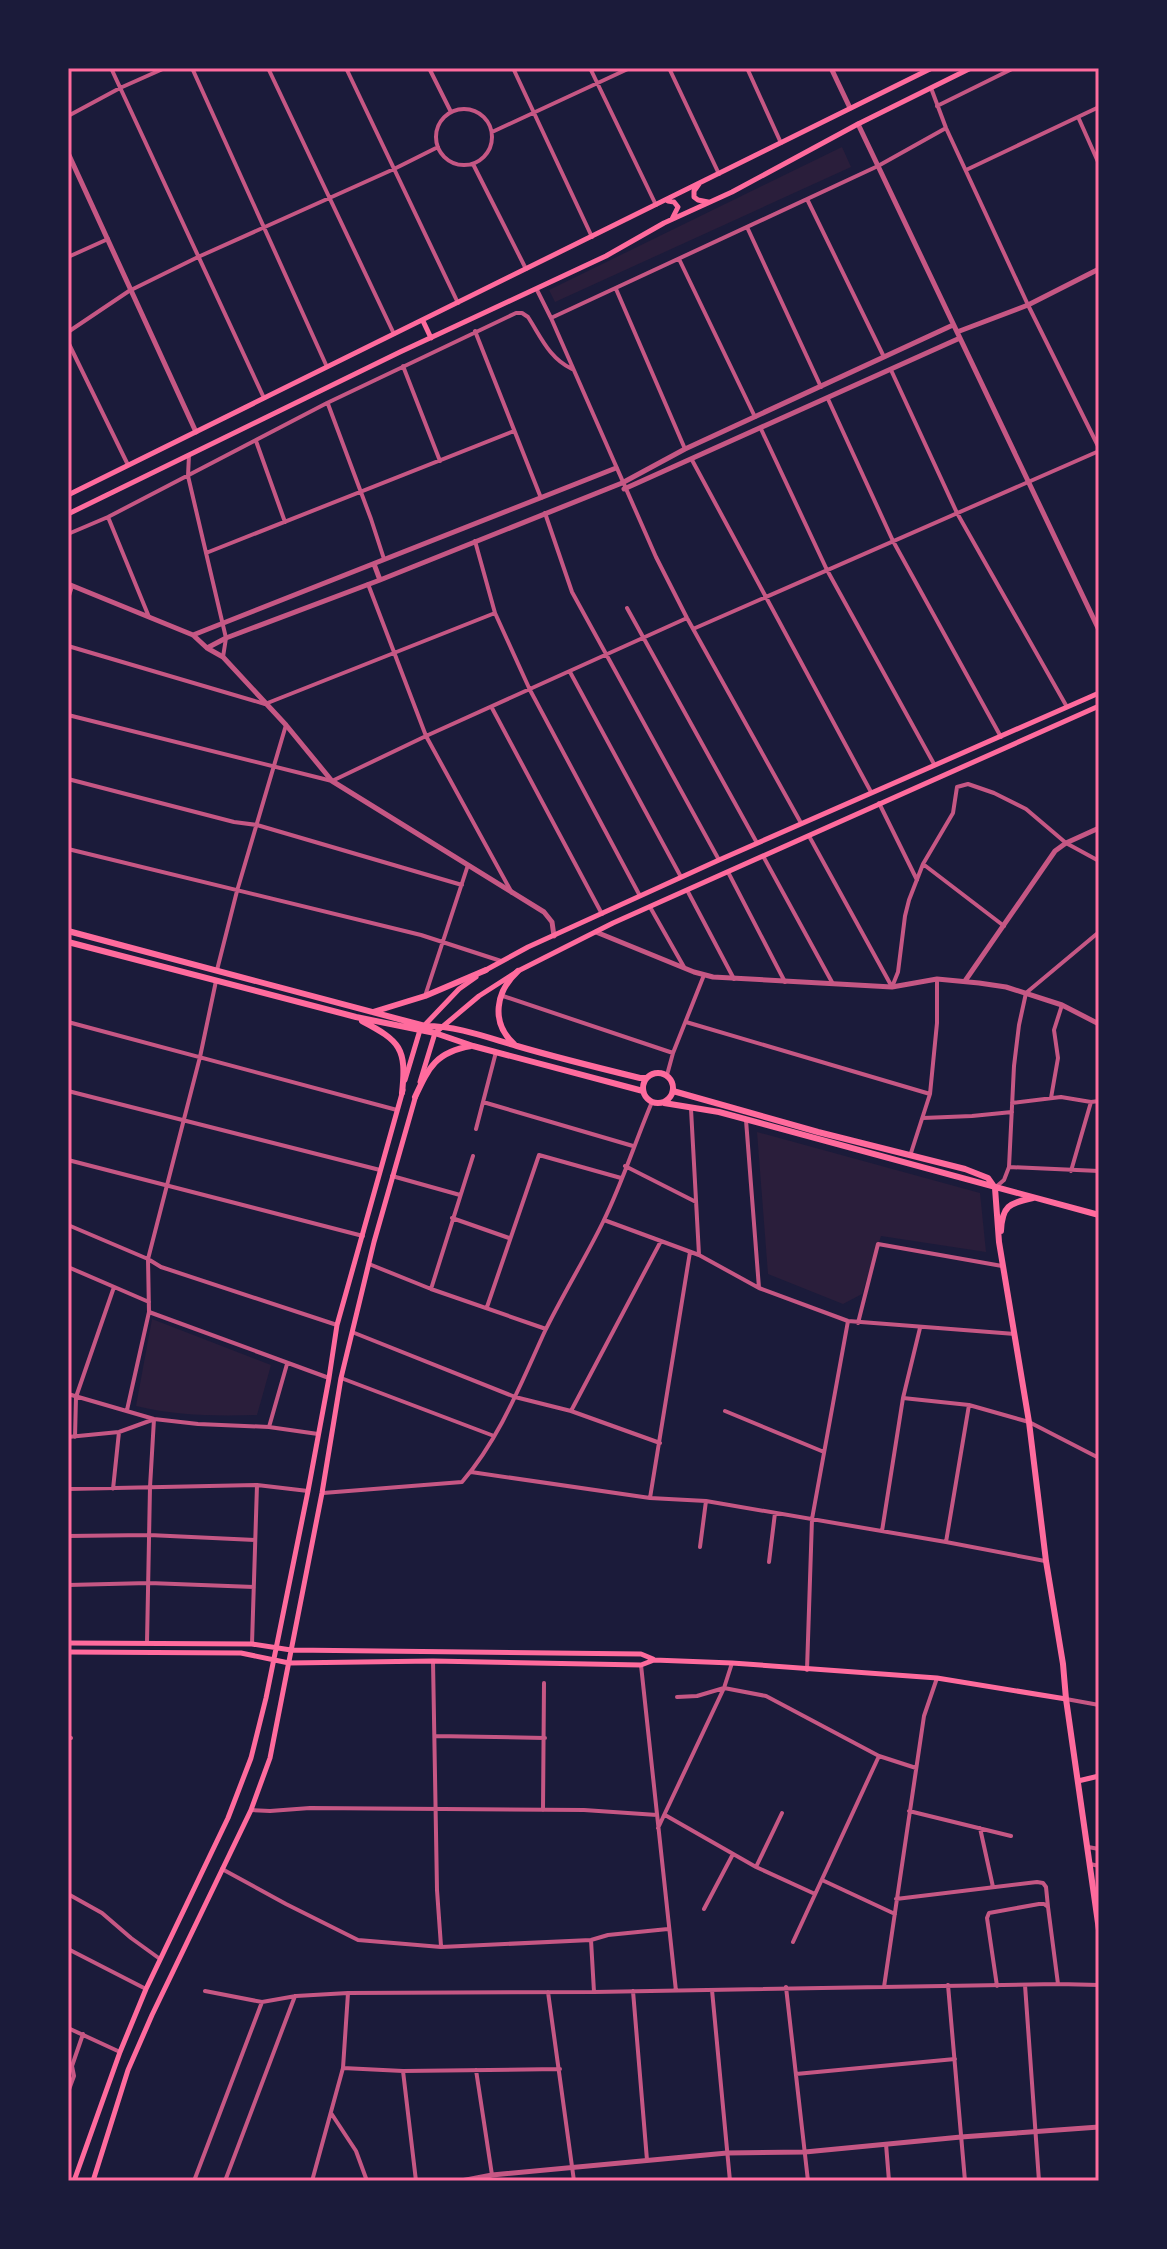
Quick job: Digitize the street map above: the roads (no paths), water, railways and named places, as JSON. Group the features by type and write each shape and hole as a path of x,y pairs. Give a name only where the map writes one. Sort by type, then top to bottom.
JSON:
{"main road":[{"path":"68,495 700,184 917,71 932,68"},
{"path":"68,514 606,256 672,219 732,192 971,68"},
{"path":"700,184 694,191 694,197 708,202"},
{"path":"664,201 677,204 678,211 672,219"},
{"path":"423,321 431,338"},
{"path":"74,2181 146,1989 228,1818 251,1758 308,1491 337,1325 422,1028 459,989 501,961 801,823 1099,693"},
{"path":"93,2181 128,2070 251,1810 270,1758 322,1493 341,1378 392,1176 435,1033 479,996 518,971 595,931 1099,706"},
{"path":"68,931 372,1012 473,1046 643,1091"},
{"path":"68,942 356,1017 422,1028 444,1026 465,1030 640,1078 657,1073 667,1075 672,1080 673,1091 664,1103"},
{"path":"372,1012 425,996 486,970"},
{"path":"517,1046 501,1025 498,1006 508,981 518,971"},
{"path":"356,1017 379,1029 396,1044 404,1067 402,1093"},
{"path":"415,1097 438,1059 450,1051 473,1046"},
{"path":"645,1078 643,1091 652,1102 691,1106 1099,1215"},
{"path":"673,1091 973,1171 988,1178 995,1188 1002,1266 1029,1422 1099,1930"},
{"path":"999,1242 1005,1209 1033,1198"},
{"path":"68,1643 252,1644 291,1650 641,1654 654,1660 937,1678 1066,1699"},
{"path":"68,1652 241,1653 289,1663 433,1661 641,1665 654,1660"},
{"path":"1078,1781 1099,1776"}],"street":[{"path":"111,68 264,398"},
{"path":"68,116 165,68"},
{"path":"192,68 327,367"},
{"path":"268,68 394,334"},
{"path":"346,68 458,303"},
{"path":"429,68 451,112"},
{"path":"513,68 592,237"},
{"path":"590,68 656,205"},
{"path":"492,132 630,68"},
{"path":"669,68 719,174"},
{"path":"747,68 781,143"},
{"path":"831,68 850,108"},
{"path":"937,106 1014,68"},
{"path":"693,629 1099,450 1028,305 946,128 931,88"},
{"path":"966,170 1099,107"},
{"path":"468,109 476,112 492,132 486,155 473,164 448,161 438,147 436,131 451,112 468,109"},
{"path":"1078,118 1099,164"},
{"path":"858,124 1099,630"},
{"path":"551,318 878,166 946,128"},
{"path":"68,332 130,290 438,147"},
{"path":"68,153 196,432"},
{"path":"473,164 527,270"},
{"path":"807,199 884,357"},
{"path":"747,227 821,387"},
{"path":"68,257 108,239"},
{"path":"679,259 755,417"},
{"path":"623,486 685,449 884,357 1028,305 1099,269"},
{"path":"616,289 685,449"},
{"path":"537,290 623,486 687,618 801,823"},
{"path":"68,534 108,517 327,403 516,313 530,319 551,354 574,370"},
{"path":"475,331 541,498"},
{"path":"207,648 545,513 692,460 891,370 957,332"},
{"path":"68,342 128,465"},
{"path":"403,366 440,461"},
{"path":"891,370 957,513 1067,707"},
{"path":"828,399 893,541 1001,737"},
{"path":"327,403 384,559"},
{"path":"781,405 787,417"},
{"path":"761,429 827,570 934,764"},
{"path":"206,553 514,431"},
{"path":"256,441 285,522"},
{"path":"189,455 188,476 226,638 223,657"},
{"path":"692,460 871,792"},
{"path":"193,635 616,468"},
{"path":"545,513 572,592 719,860"},
{"path":"108,517 149,617"},
{"path":"475,541 495,613 530,690 640,896"},
{"path":"374,564 380,580"},
{"path":"368,584 426,736 512,893"},
{"path":"68,599 70,585 193,635 223,657 286,725 332,781"},
{"path":"627,608 757,843"},
{"path":"68,646 265,704 495,613"},
{"path":"332,781 687,618"},
{"path":"570,672 681,877"},
{"path":"491,707 602,914"},
{"path":"68,715 332,781 549,917 554,936"},
{"path":"216,972 286,725"},
{"path":"68,779 234,822 257,825 462,885"},
{"path":"892,987 898,972 905,916 923,864 953,813 957,787 968,784 1026,809 1066,843 1099,861"},
{"path":"879,803 917,880"},
{"path":"965,981 1055,851 1099,828"},
{"path":"809,836 892,987"},
{"path":"68,849 443,941 501,961"},
{"path":"763,856 834,985"},
{"path":"923,864 1004,926"},
{"path":"425,996 468,865"},
{"path":"728,872 785,982"},
{"path":"687,890 734,979"},
{"path":"650,907 684,967"},
{"path":"595,931 704,975 892,987 937,979 993,984 1062,1005 1099,1024"},
{"path":"995,1188 1004,1180 1009,1167 1016,1045 1026,993 1099,932"},
{"path":"1092,939 1099,943"},
{"path":"667,1075 704,975"},
{"path":"910,1156 930,1094 937,1023 937,979"},
{"path":"127,1410 149,1312 148,1259 200,1057 216,981"},
{"path":"500,995 673,1053"},
{"path":"1051,1098 1058,1058 1054,1030 1062,1005"},
{"path":"68,1022 397,1110"},
{"path":"686,1022 930,1094"},
{"path":"476,1129 496,1052"},
{"path":"68,1091 381,1170"},
{"path":"1012,1103 1061,1097 1099,1101"},
{"path":"483,1102 633,1146"},
{"path":"322,1493 462,1482 471,1472 515,1397 546,1329 604,1220 652,1102"},
{"path":"1071,1171 1091,1102"},
{"path":"691,1106 699,1255"},
{"path":"923,1118 1012,1112"},
{"path":"746,1120 759,1288"},
{"path":"487,1307 539,1155 621,1178"},
{"path":"431,1289 473,1156"},
{"path":"68,1160 363,1236"},
{"path":"625,1166 696,1202"},
{"path":"1009,1167 1099,1171"},
{"path":"392,1176 460,1195"},
{"path":"452,1218 509,1238"},
{"path":"604,1220 699,1255 759,1288 848,1321 1015,1334"},
{"path":"68,1225 161,1267 337,1325"},
{"path":"571,1411 661,1241"},
{"path":"858,1323 878,1244 1002,1266"},
{"path":"650,1498 690,1252"},
{"path":"369,1264 546,1329"},
{"path":"68,1267 149,1302"},
{"path":"75,1437 76,1397 114,1287"},
{"path":"149,1312 329,1378"},
{"path":"807,1670 812,1519 848,1321"},
{"path":"882,1531 903,1398 920,1328"},
{"path":"352,1332 515,1397 571,1411 660,1443"},
{"path":"269,1427 287,1364"},
{"path":"341,1378 494,1436"},
{"path":"68,1394 154,1419 269,1427 318,1434"},
{"path":"903,1398 969,1405 1029,1422 1099,1458"},
{"path":"946,1542 969,1405"},
{"path":"725,1411 824,1452"},
{"path":"68,1437 119,1432 154,1419"},
{"path":"147,1643 154,1419"},
{"path":"113,1489 119,1432"},
{"path":"471,1472 650,1498 706,1501 1046,1561"},
{"path":"252,1644 257,1485"},
{"path":"68,1489 257,1485 308,1491"},
{"path":"700,1547 706,1501"},
{"path":"769,1562 775,1513"},
{"path":"68,1536 149,1535 255,1540"},
{"path":"68,1585 149,1583 254,1587"},
{"path":"433,1661 437,1890 441,1947"},
{"path":"658,1829 724,1688 732,1663"},
{"path":"641,1665 676,1991"},
{"path":"884,1987 924,1716 937,1678"},
{"path":"543,1810 544,1683"},
{"path":"677,1697 697,1696 724,1688 766,1696 879,1756 916,1768"},
{"path":"1066,1699 1099,1705"},
{"path":"435,1736 545,1738"},
{"path":"793,1942 879,1756"},
{"path":"251,1810 584,1810 657,1815"},
{"path":"909,1811 1011,1836"},
{"path":"756,1867 782,1813"},
{"path":"665,1815 756,1867 815,1894"},
{"path":"980,1828 993,1887"},
{"path":"1088,1847 1099,1849"},
{"path":"704,1909 733,1854"},
{"path":"1090,1864 1099,1866"},
{"path":"222,1869 358,1940 441,1947 591,1940 608,1935 668,1929"},
{"path":"822,1880 895,1914"},
{"path":"896,1899 1043,1883 1058,1984"},
{"path":"68,1894 102,1913 160,1959"},
{"path":"997,1986 987,1918 989,1913 1039,1904 1048,1907"},
{"path":"591,1940 594,1992"},
{"path":"68,1949 146,1989"},
{"path":"948,1985 965,2181"},
{"path":"1025,1985 1039,2181"},
{"path":"205,1991 262,2002 296,1996 348,1993 1099,1985"},
{"path":"786,1987 808,2181"},
{"path":"712,1990 730,2181"},
{"path":"633,1991 647,2160"},
{"path":"548,1992 574,2181"},
{"path":"312,2181 343,2068 348,1993"},
{"path":"225,2181 296,1996"},
{"path":"194,2181 262,2002"},
{"path":"68,2028 120,2052"},
{"path":"68,2092 74,2076 72,2066 83,2034"},
{"path":"796,2074 955,2059"},
{"path":"343,2068 403,2071 560,2069"},
{"path":"476,2070 492,2175"},
{"path":"403,2071 416,2181"},
{"path":"331,2113 356,2151 367,2181"},
{"path":"461,2181 492,2175 500,2178 647,2160 727,2153 805,2152 1097,2125"},
{"path":"886,2144 889,2181"}]}
